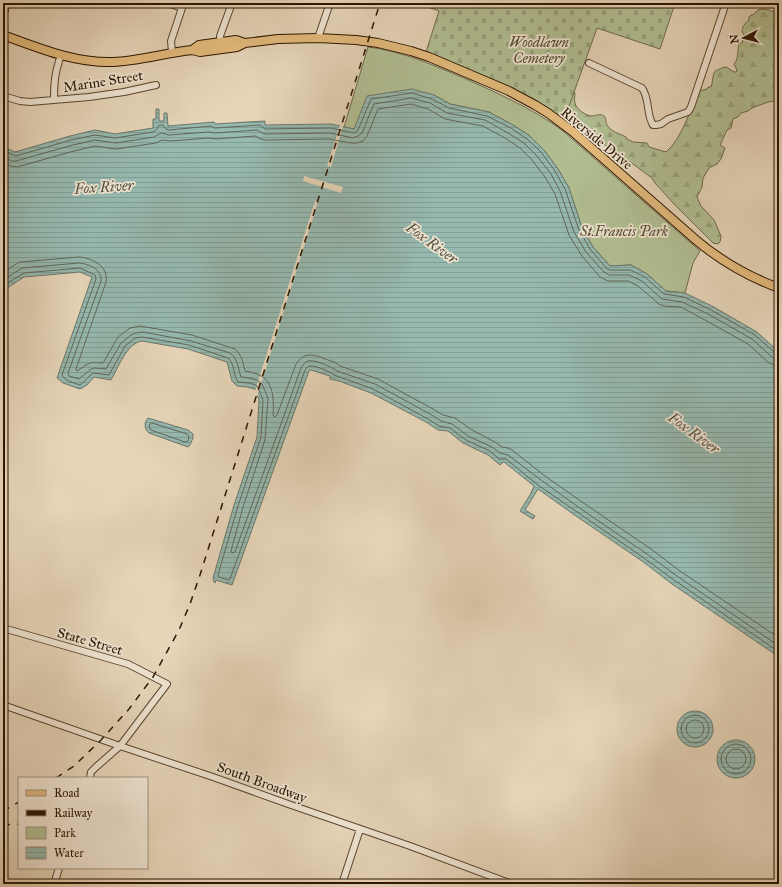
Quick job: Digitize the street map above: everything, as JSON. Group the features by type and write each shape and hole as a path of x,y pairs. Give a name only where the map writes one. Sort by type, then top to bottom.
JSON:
{"main road":[{"name":"Riverside Drive","path":"3,35 61,55 88,60 113,62 192,50 199,45 221,46 236,40 245,43 278,39 318,38 356,40 378,43 411,51 429,57 509,91 548,113 572,131 708,250 746,274 779,288"}],"street":[{"path":"3,16 7,3"},
{"path":"168,3 182,8 171,41 172,52"},
{"path":"221,46 220,36 232,3"},
{"path":"318,38 330,3"},
{"path":"589,63 642,88 646,96 653,125 661,124 668,119 688,112 691,107 726,3"},
{"name":"Marine Street","path":"54,100 54,77 61,55"},
{"name":"Marine Street","path":"3,96 30,102 89,97 124,92 156,85"},
{"name":"State Street","path":"3,628 128,664 167,684 120,746"},
{"name":"South Broadway","path":"3,705 410,846 512,884"},
{"path":"90,777 96,767 120,746"},
{"path":"342,884 360,829"},
{"path":"54,884 59,869"}],"green space":[{"name":"Woodlawn Cemetery","path":"417,3 675,3 660,49 597,28 564,120 547,108 426,52 439,11"},
{"path":"762,9 779,13 779,89 775,101 752,108 733,119 731,128 727,130 720,145 725,148 721,159 717,164 709,168 703,178 702,187 697,197 701,206 714,220 721,236 718,244 713,243 675,205 652,178 612,151 610,148 573,126 557,113 571,91 575,93 575,101 579,110 590,116 602,115 606,119 606,124 613,131 633,142 647,143 649,147 666,152 677,140 699,91 711,87 715,71 726,67 736,72 737,70 734,64 736,62 739,44 742,43 744,34 742,32 743,27 751,15"},
{"name":"St.Francis Park","path":"368,47 405,55 464,78 527,108 563,131 700,251 693,263 685,293 666,291 647,274 631,265 610,266 593,247 582,228 569,188 558,169 544,150 530,136 489,112 450,104 434,95 354,129 344,127"}],"water":[{"name":"Fox River","path":"412,89 434,95 450,104 489,112 530,136 544,150 558,169 569,188 582,228 593,247 610,266 631,265 647,274 666,291 685,293 712,306 757,332 779,352 779,657 672,584 642,561 538,489 525,510 535,516 533,519 520,511 534,486 504,462 500,465 488,455 463,443 448,431 438,430 426,422 371,393 330,379 330,376 311,370 309,371 232,585 216,580 215,583 213,578 234,505 257,437 259,400 255,389 237,386 232,381 227,362 188,349 142,341 132,346 127,351 111,380 94,377 87,385 80,389 63,383 57,378 92,277 80,272 24,277 3,289 3,147 15,152 95,130 115,134 153,128 153,119 156,119 156,109 159,109 159,121 164,121 164,113 167,113 168,126 214,122 215,124 265,121 265,125 331,124 354,129 367,96"},
{"path":"148,418 188,430 193,434 190,445 188,447 149,433 145,426"},
{"path":"699,711 708,716 712,722 712,736 708,742 699,747 691,747 682,742 678,736 677,725 682,716 688,712"},
{"path":"736,740 746,743 752,749 755,759 752,769 746,775 736,778 726,775 720,769 717,759 720,749 726,743"}],"pier":[{"path":"340,125 343,126 331,167 327,166"},
{"path":"304,176 343,187 341,193 303,181"},
{"path":"315,201 318,202 256,400 254,394"}],"railway":[{"path":"58,777 74,766 101,740 129,709 153,677 179,630 190,604 380,3"},
{"path":"3,811 18,803"},
{"path":"3,825 18,824"}]}
